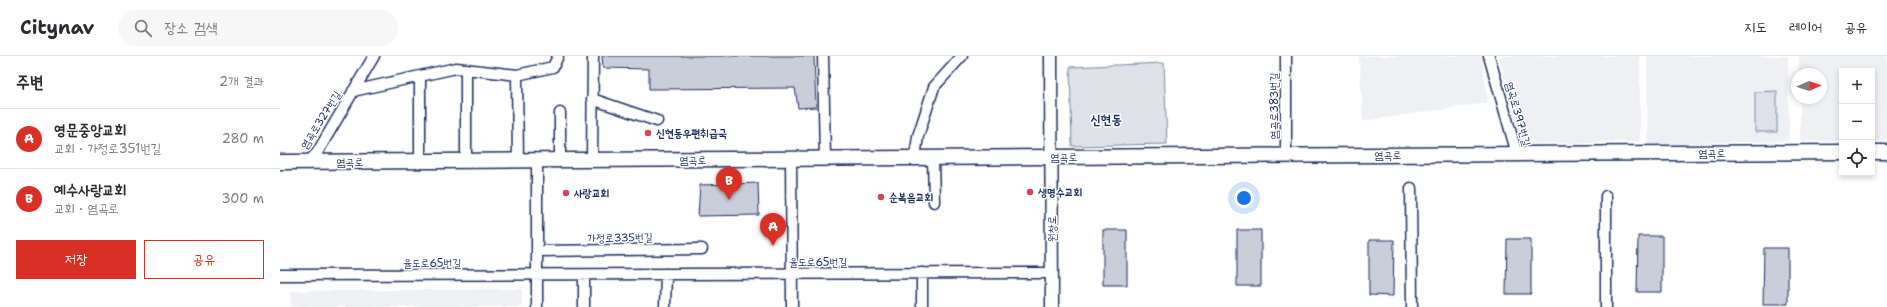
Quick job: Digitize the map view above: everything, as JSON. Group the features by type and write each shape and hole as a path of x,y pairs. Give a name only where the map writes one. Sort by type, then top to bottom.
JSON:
{"main road":[{"name":"염곡로","path":"280,162 1839,152"},
{"path":"1875,152 1887,152"}],"street":[{"name":"염곡로327번길","path":"308,162 317,153 374,56"},
{"name":"염곡로327번길","path":"354,91 456,68 517,75 553,67 558,56"},
{"path":"592,160 593,56"},
{"path":"823,56 825,159"},
{"path":"915,158 918,136 934,87 962,56"},
{"name":"원창로","path":"1051,56 1052,307"},
{"name":"염곡로383번길","path":"1286,56 1286,156"},
{"name":"염곡로397번길","path":"1489,56 1517,154"},
{"path":"466,69 466,161"},
{"path":"517,75 518,161"},
{"path":"420,76 420,161"},
{"path":"592,99 658,121"},
{"path":"560,113 560,160"},
{"path":"934,158 934,202"},
{"path":"791,159 792,307"},
{"path":"537,161 537,307"},
{"path":"1411,188 1412,307"},
{"path":"1606,196 1606,307"},
{"name":"가정로335번길","path":"537,251 702,249"},
{"path":"922,273 922,307"},
{"name":"율도로65번길","path":"280,275 1052,273"},
{"path":"665,307 666,274"},
{"path":"584,275 584,307"}],"shaded area":[{"path":"1359,56 1482,56 1488,103 1363,121"},
{"path":"1499,56 1640,56 1640,142 1522,144"},
{"path":"1647,56 1788,56 1789,141 1648,144"},
{"path":"1799,56 1887,56 1887,141 1875,141 1875,68 1839,68 1839,141 1800,141 1800,104 1827,104 1827,68 1799,68"},
{"path":"1164,63 1167,144 1072,146 1070,67"},
{"path":"1777,91 1777,132 1755,132 1755,92"},
{"path":"522,289 522,307 291,307 291,291"}],"building":[{"path":"602,56 814,56 816,107 798,108 795,88 649,89 649,69 603,68"},
{"path":"758,183 759,215 698,216 700,185"},
{"path":"1103,230 1127,230 1127,285 1103,285"},
{"path":"1237,230 1261,230 1261,286 1237,286"},
{"path":"1638,236 1662,236 1662,292 1637,292"},
{"path":"1507,239 1531,239 1531,294 1506,294"},
{"path":"1369,240 1394,240 1393,296 1369,295"},
{"path":"1764,248 1788,248 1788,304 1763,304"}],"place":[{"name":"신현동우편취급국","path":"648,133"},
{"name":"생명수교회","path":"1030,192"},
{"name":"사랑교회","path":"566,193"},
{"name":"순복음교회","path":"881,197"},
{"name":"예수사랑교회","path":"729,200"},
{"name":"영문중앙교회","path":"773,246"}],"district":[{"name":"신현동","path":"1106,119"}]}
